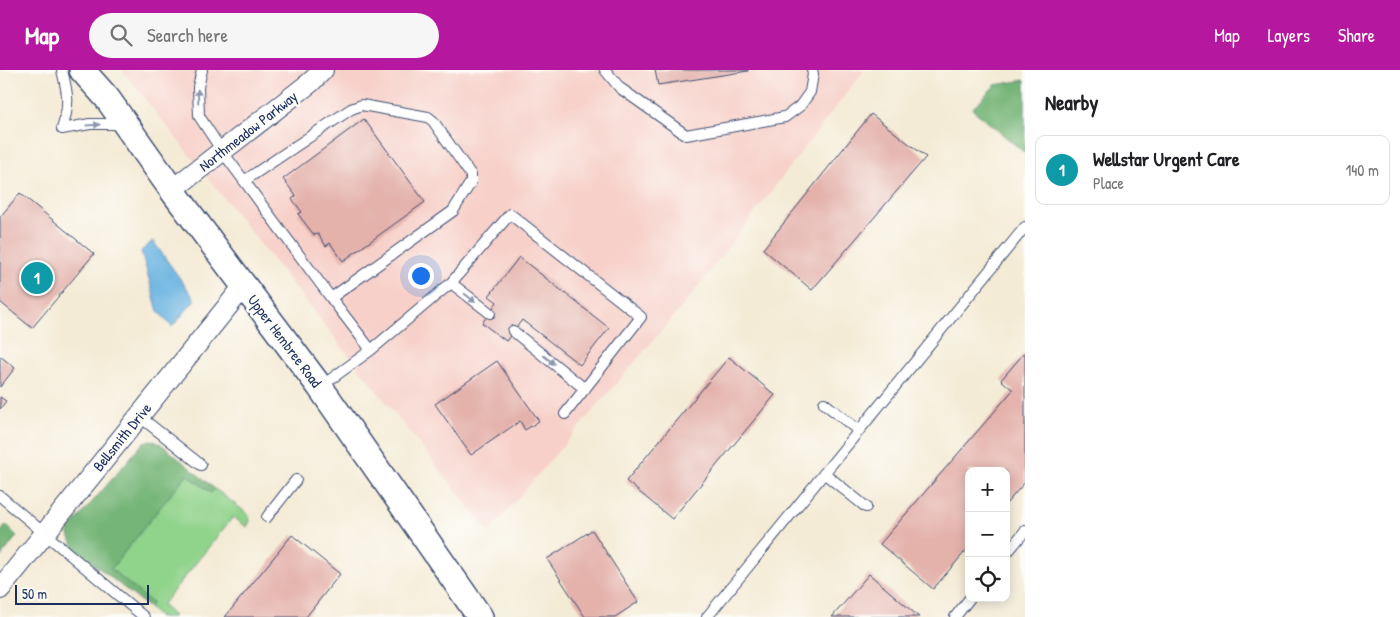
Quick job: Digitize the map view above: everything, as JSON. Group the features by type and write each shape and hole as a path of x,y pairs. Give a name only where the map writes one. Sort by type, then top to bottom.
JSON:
{"street":[{"name":"Upper Hembree Road","path":"82,70 107,98 172,190 320,387 480,617"},
{"name":"Northmeadow Parkway","path":"172,190 311,82 323,70"},
{"name":"Bellsmith Drive","path":"0,588 244,286"}],"lane":[{"path":"62,70 68,96 68,113 62,129 90,124 125,124"},
{"path":"202,70 198,87 199,116 244,181 371,350"},
{"path":"605,70 620,88 686,135 785,117 800,106 810,92 812,70"},
{"path":"244,181 357,105 420,115 428,117 433,122 470,175 471,182 452,211 331,298"},
{"path":"320,387 371,350 451,283 510,214 641,317 565,414"},
{"path":"707,617 1025,227"},
{"path":"451,283 490,313"},
{"path":"513,331 585,389"},
{"path":"824,403 859,431"},
{"path":"139,416 201,465"},
{"path":"824,473 866,507"},
{"path":"267,517 296,480"},
{"path":"0,496 144,617"},
{"path":"1010,549 1025,531"},
{"path":"955,617 967,602"}],"shaded area":[{"path":"122,70 864,70 687,301 489,532"}],"green space":[{"path":"1025,80 1025,153 972,109 995,85"},
{"path":"151,440 161,444 215,489 211,493 187,474 111,569 152,603 149,608 74,548 69,535 69,529 144,442"},
{"path":"187,474 211,493 215,489 248,514 250,521 247,527 233,517 162,605 174,616 159,617 149,608 151,603 110,569"},
{"path":"6,525 17,536 0,558 0,533"}],"water":[{"path":"153,241 194,298 194,301 172,327 158,311 141,251"}],"building":[{"path":"655,70 748,70 748,71 658,85"},
{"path":"871,114 926,157 812,290 763,249"},
{"path":"364,119 425,202 343,261 330,243 326,246 318,234 314,235 298,214 302,212 292,199 296,196 283,179"},
{"path":"20,193 94,254 32,328 0,302 0,217"},
{"path":"519,257 609,328 580,365 522,320 506,341 482,323 497,302 489,296"},
{"path":"1025,352 1025,482 1010,499 1010,467 965,467 965,552 933,589 880,544 1013,390 1001,380"},
{"path":"0,356 15,368 0,387"},
{"path":"729,357 775,395 672,519 626,481"},
{"path":"497,361 539,421 525,430 520,421 471,455 435,404"},
{"path":"0,397 6,401 0,409"},
{"path":"592,530 638,602 615,617 585,617 547,559"},
{"path":"292,535 340,574 306,617 225,617"},
{"path":"869,574 919,617 832,617"}],"place":[{"name":"Wellstar Urgent Care","path":"37,278"}]}
